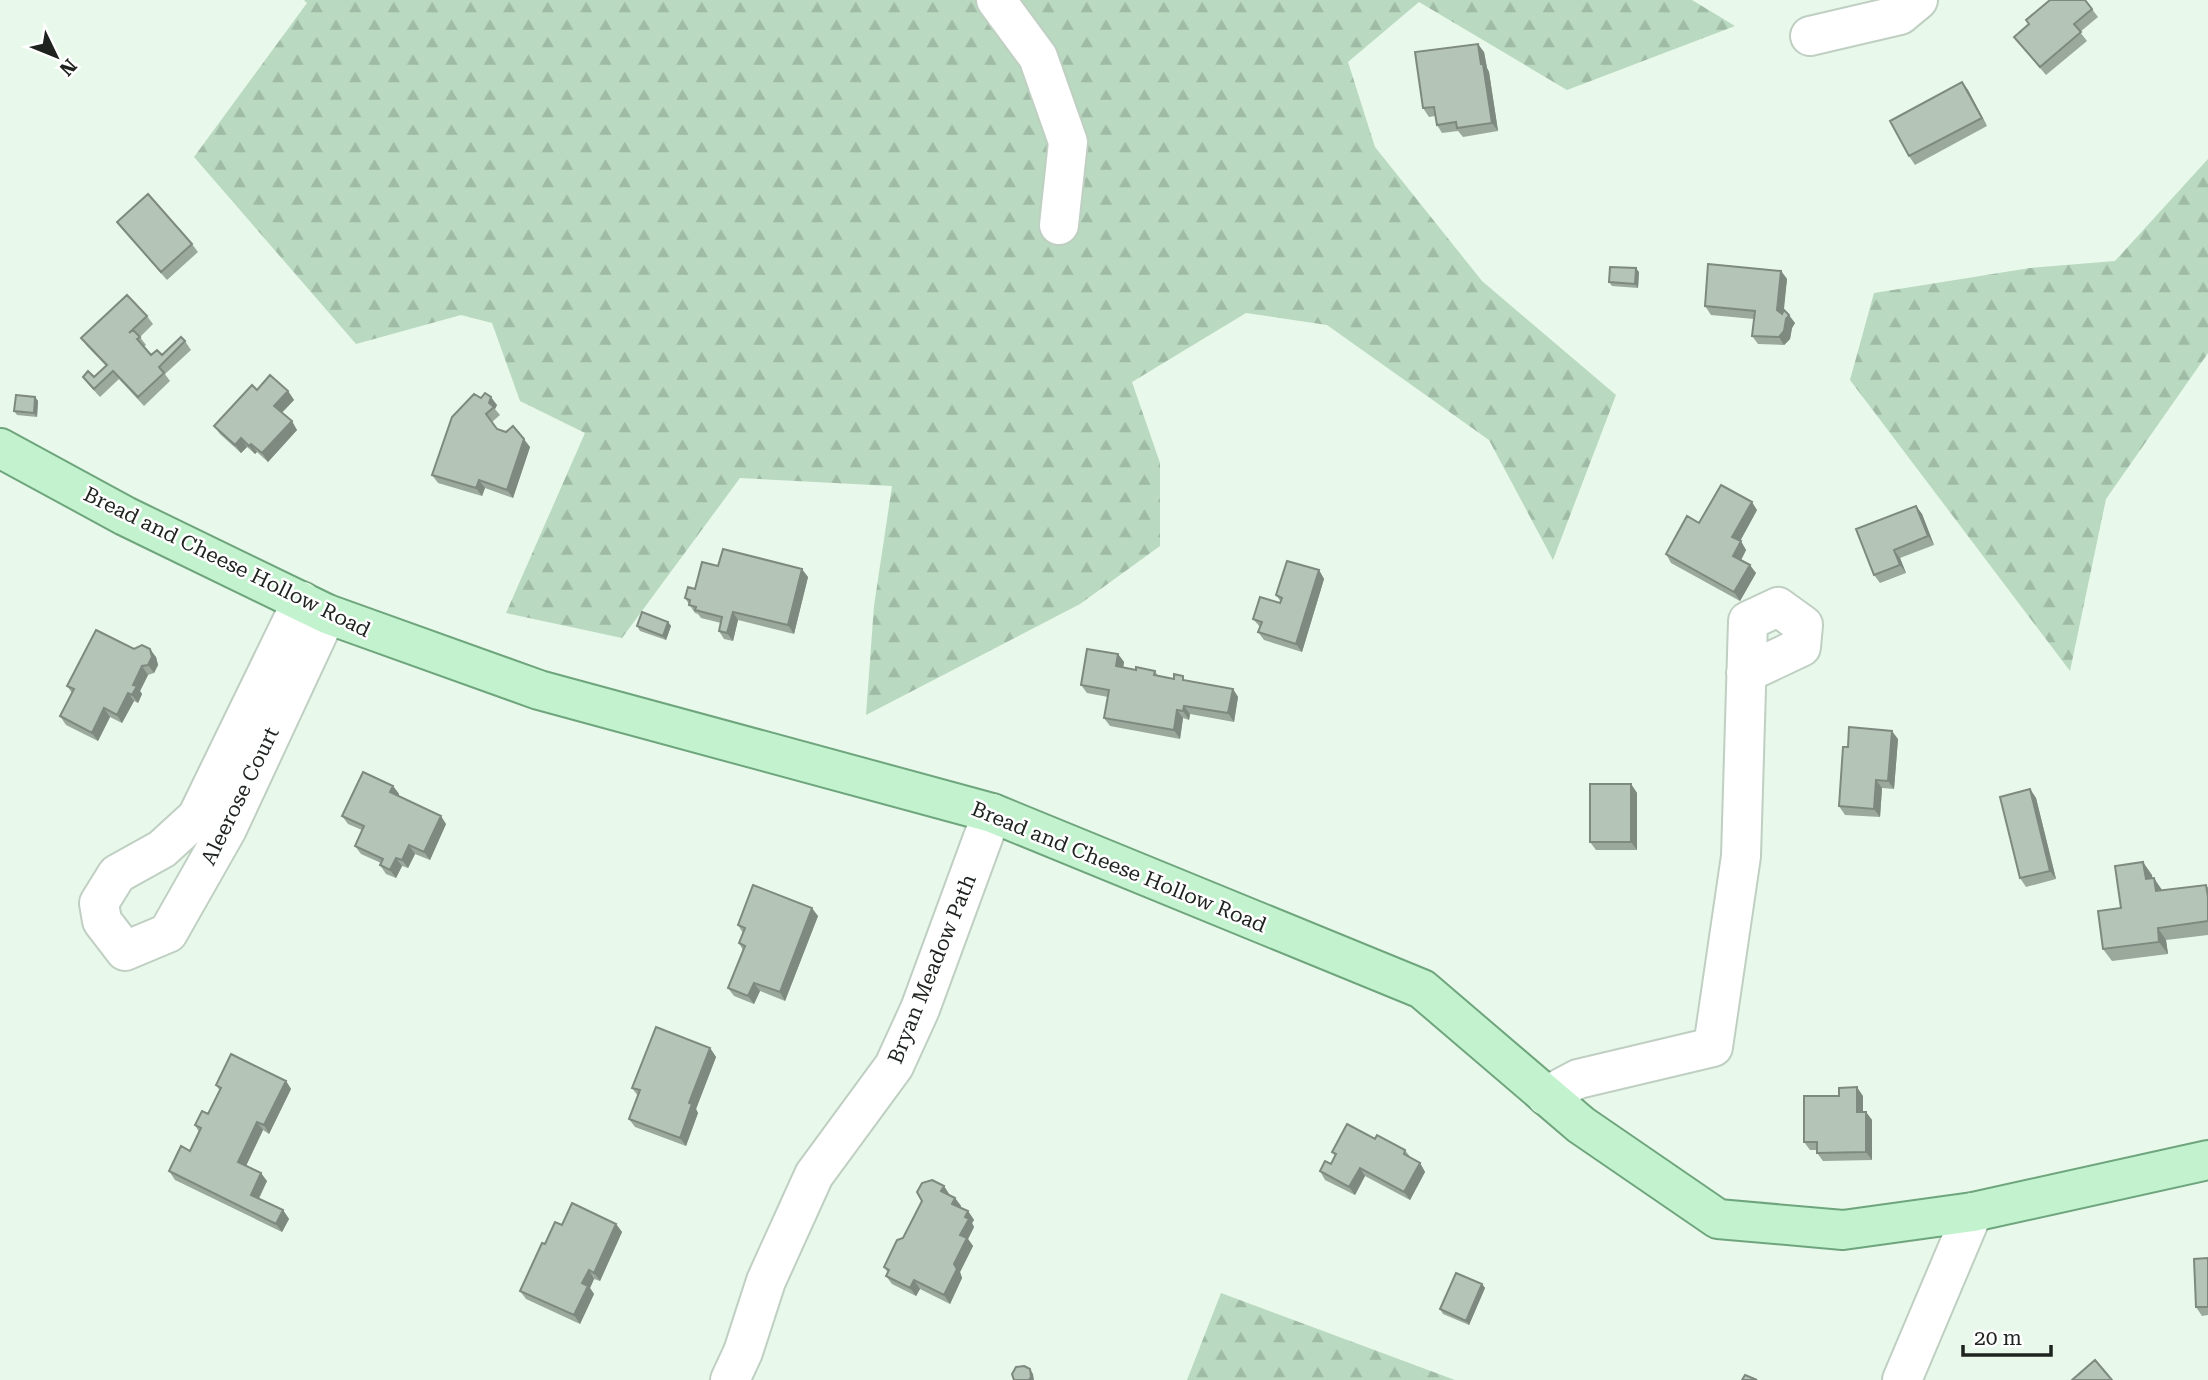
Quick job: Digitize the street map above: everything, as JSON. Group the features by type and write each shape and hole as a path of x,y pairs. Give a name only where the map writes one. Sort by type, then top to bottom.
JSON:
{"main road":[{"name":"Bread and Cheese Hollow Road","path":"0,448 125,516 361,628 540,690 992,813 1422,989 1581,1125 1718,1219 1843,1230 1972,1212 2208,1160"}],"street":[{"path":"996,0 1038,57 1068,142 1059,225"},
{"path":"1810,36 1900,15 1918,0"},
{"name":"Aleerose Court","path":"314,608 227,829 168,933 125,951 102,921 99,903 117,874 162,849 197,817 314,608"},
{"path":"1546,1096 1578,1079 1713,1047 1741,856 1746,673"},
{"name":"Bryan Meadow Path","path":"730,1380 743,1353 766,1281 814,1175 894,1066 920,1009 992,813"},
{"path":"1902,1380 1972,1212"}],"green space":[{"path":"304,0 1692,0 1735,26 1567,90 1419,2 1348,62 1375,147 1482,281 1616,395 1553,560 1489,440 1327,325 1246,313 1132,382 1160,463 1160,546 1080,604 866,715 874,606 892,486 740,478 622,638 506,613 585,433 520,401 492,323 461,315 356,344 194,157 307,3"},
{"path":"2208,159 2208,353 2106,499 2070,671 1850,380 1874,293 2030,268 2115,261"},
{"path":"1221,1293 1455,1380 1187,1380"}],"building":[{"path":"2050,0 2085,0 2092,9 2074,24 2081,32 2040,67 2014,37 2029,24 2026,20"},
{"path":"1478,44 1492,123 1457,128 1456,122 1437,125 1434,107 1423,108 1415,52"},
{"path":"1962,82 1982,118 1909,156 1890,121"},
{"path":"148,194 192,244 161,272 117,222"},
{"path":"1708,264 1781,271 1777,310 1782,314 1784,310 1789,315 1779,337 1752,336 1755,311 1705,306"},
{"path":"1610,267 1636,268 1635,284 1609,282"},
{"path":"127,295 147,316 129,333 133,330 140,337 137,339 151,355 157,350 162,355 181,337 185,341 159,367 164,373 138,397 113,371 94,389 83,377 88,371 94,377 107,365 81,338"},
{"path":"270,375 288,391 274,406 292,421 262,453 241,438 235,445 214,426 252,385 257,390"},
{"path":"485,393 491,397 489,403 494,407 486,414 497,429 506,432 513,426 524,439 507,490 479,480 476,488 432,475 452,417 474,394 481,398"},
{"path":"16,395 35,397 34,413 14,411"},
{"path":"1721,485 1752,502 1732,537 1741,541 1733,556 1750,565 1734,592 1666,554 1687,516 1699,523"},
{"path":"1916,506 1928,536 1894,550 1900,565 1874,575 1856,529"},
{"path":"723,549 802,569 788,625 733,612 727,633 719,631 722,617 695,610 696,607 689,605 690,600 685,598 688,587 695,589 702,562 718,566"},
{"path":"1287,561 1319,570 1296,644 1258,632 1262,622 1253,619 1260,597 1280,603 1282,598 1276,595"},
{"path":"642,612 668,622 663,636 637,626"},
{"path":"96,630 134,649 142,645 150,649 152,657 148,665 142,666 133,685 137,686 132,695 128,693 117,715 104,708 92,733 60,716 74,689 67,686"},
{"path":"1087,649 1118,654 1116,666 1155,671 1154,675 1174,679 1174,674 1183,676 1183,680 1233,689 1228,713 1184,706 1183,711 1177,710 1174,730 1104,718 1109,690 1081,685"},
{"path":"1849,727 1892,731 1888,781 1876,780 1874,809 1839,806 1843,747 1848,747"},
{"path":"363,772 393,786 390,792 441,816 424,852 409,845 402,860 396,858 390,870 380,865 383,859 355,846 364,826 342,816"},
{"path":"1590,784 1631,784 1631,842 1590,842"},
{"path":"2030,789 2050,871 2020,878 2000,797"},
{"path":"2143,862 2146,879 2154,878 2156,891 2206,885 2208,921 2158,928 2159,942 2103,949 2098,911 2121,908 2115,866"},
{"path":"753,885 812,908 780,992 754,983 748,996 728,988 745,946 739,943 745,928 738,925"},
{"path":"656,1027 710,1048 689,1103 692,1104 680,1138 629,1119 640,1090 632,1088"},
{"path":"231,1054 286,1081 264,1125 257,1122 238,1162 261,1173 251,1195 283,1210 276,1224 169,1171 181,1146 190,1151 201,1128 195,1125 202,1111 208,1114 221,1088 216,1085"},
{"path":"1857,1087 1857,1112 1866,1112 1866,1152 1817,1153 1817,1142 1804,1142 1804,1096 1839,1096 1839,1088"},
{"path":"1347,1124 1375,1139 1377,1135 1405,1150 1404,1154 1420,1163 1404,1192 1360,1168 1349,1187 1320,1171 1325,1161 1331,1164 1336,1154 1332,1152"},
{"path":"932,1180 944,1186 941,1191 955,1198 952,1204 968,1211 965,1217 969,1219 960,1235 967,1238 954,1264 957,1269 944,1295 914,1280 910,1288 886,1276 889,1270 884,1267 897,1240 903,1238 922,1201 917,1192 922,1183"},
{"path":"572,1203 616,1224 594,1273 589,1270 582,1283 588,1286 574,1315 520,1291 542,1243 545,1244 555,1222 562,1225"},
{"path":"2208,1258 2208,1307 2196,1307 2194,1259"},
{"path":"1456,1273 1482,1284 1466,1321 1440,1309"},
{"path":"2095,1360 2112,1380 2072,1380"},
{"path":"1024,1366 1030,1369 1029,1380 1014,1380 1012,1374 1016,1367"},
{"path":"1745,1375 1757,1380 1742,1380"}]}
